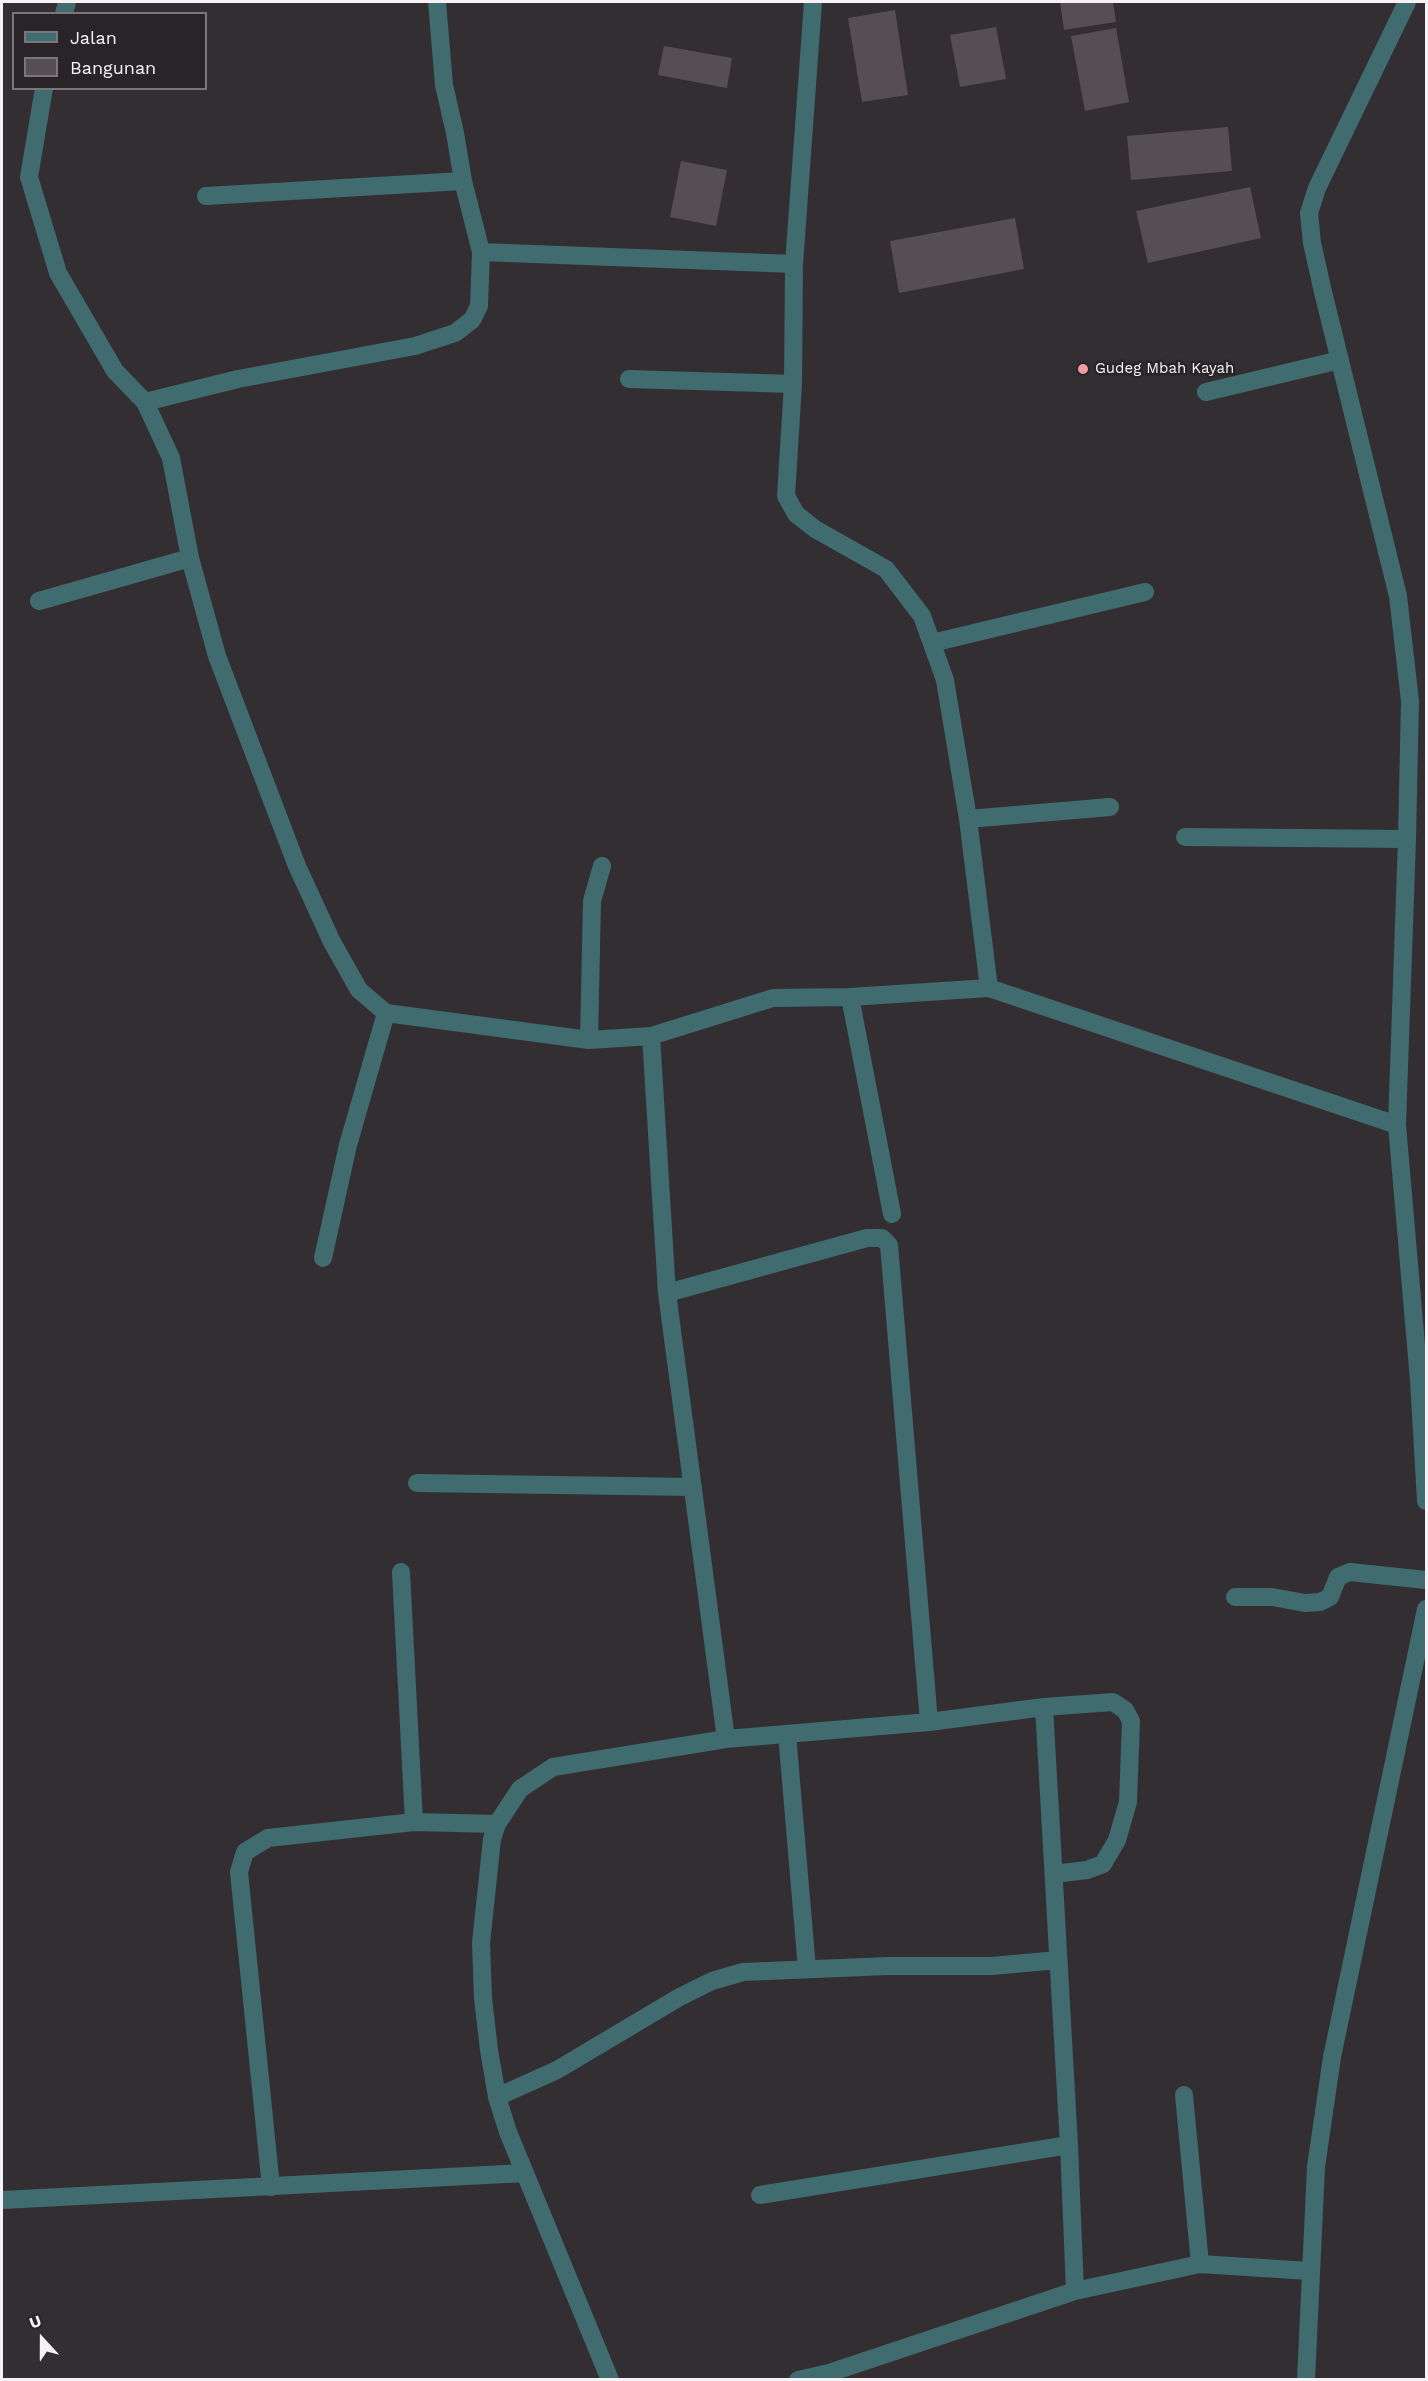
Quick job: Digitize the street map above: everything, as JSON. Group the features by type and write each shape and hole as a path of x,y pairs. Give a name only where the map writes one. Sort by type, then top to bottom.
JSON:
{"street":[{"path":"145,402 238,379 415,346 455,333 472,320 479,306 481,252 463,181 444,85 437,2"},
{"path":"813,2 794,264 793,384 786,496 796,514 815,529 886,569 922,616 945,680 968,819 989,988"},
{"path":"1407,2 1317,188 1309,213 1312,243 1398,596 1410,701 1397,1125 1423,1381 1426,1501"},
{"path":"44,90 29,177 58,273 115,371 145,402 171,458 190,558 217,656 297,866 332,942 359,990 386,1012 589,1040 651,1036 773,998 850,997 989,988 1397,1125"},
{"path":"206,196 463,181"},
{"path":"481,252 794,264"},
{"path":"1206,392 1340,360"},
{"path":"629,379 793,384"},
{"path":"39,601 190,558"},
{"path":"932,644 1145,592"},
{"path":"968,819 1110,807"},
{"path":"1185,837 1407,839"},
{"path":"589,1040 592,901 602,866"},
{"path":"850,997 892,1214"},
{"path":"323,1258 348,1145 386,1012"},
{"path":"651,1036 667,1293 726,1739"},
{"path":"667,1293 867,1238 882,1238 889,1245 928,1722"},
{"path":"417,1483 693,1487"},
{"path":"401,1572 414,1822"},
{"path":"1235,1597 1272,1597 1305,1603 1320,1602 1330,1598 1338,1577 1350,1572 1426,1580"},
{"path":"1306,2379 1316,2167 1332,2057 1426,1609"},
{"path":"610,2379 525,2174 497,2097 483,1998 481,1943 492,1839 496,1824 520,1790 553,1767 726,1739 928,1722 1044,1707 1113,1702 1125,1710 1131,1721 1128,1802 1117,1840 1103,1864 1088,1870 1054,1874"},
{"path":"1044,1707 1075,2291"},
{"path":"787,1734 807,1970"},
{"path":"272,2187 239,1872 245,1852 268,1838 414,1822 496,1824"},
{"path":"497,2097 557,2070 678,1998 712,1981 743,1972 888,1966 992,1966 1058,1960"},
{"path":"1184,2095 1200,2264"},
{"path":"760,2195 1069,2145"},
{"path":"2,2200 525,2174"},
{"path":"798,2379 830,2373 1075,2291 1200,2264 1310,2271"}],"building":[{"path":"1060,2 1113,2 1116,22 1064,30"},
{"path":"895,10 908,95 862,102 848,18"},
{"path":"996,27 1006,79 960,87 950,35"},
{"path":"1116,28 1129,102 1085,111 1071,36"},
{"path":"664,46 732,58 727,88 658,75"},
{"path":"1228,127 1232,171 1131,180 1127,136"},
{"path":"681,161 727,170 716,226 670,217"},
{"path":"1250,187 1261,238 1148,263 1136,211"},
{"path":"1015,218 1024,269 899,293 890,241"}],"place":[{"name":"Gudeg Mbah Kayah","path":"1083,369"}]}
